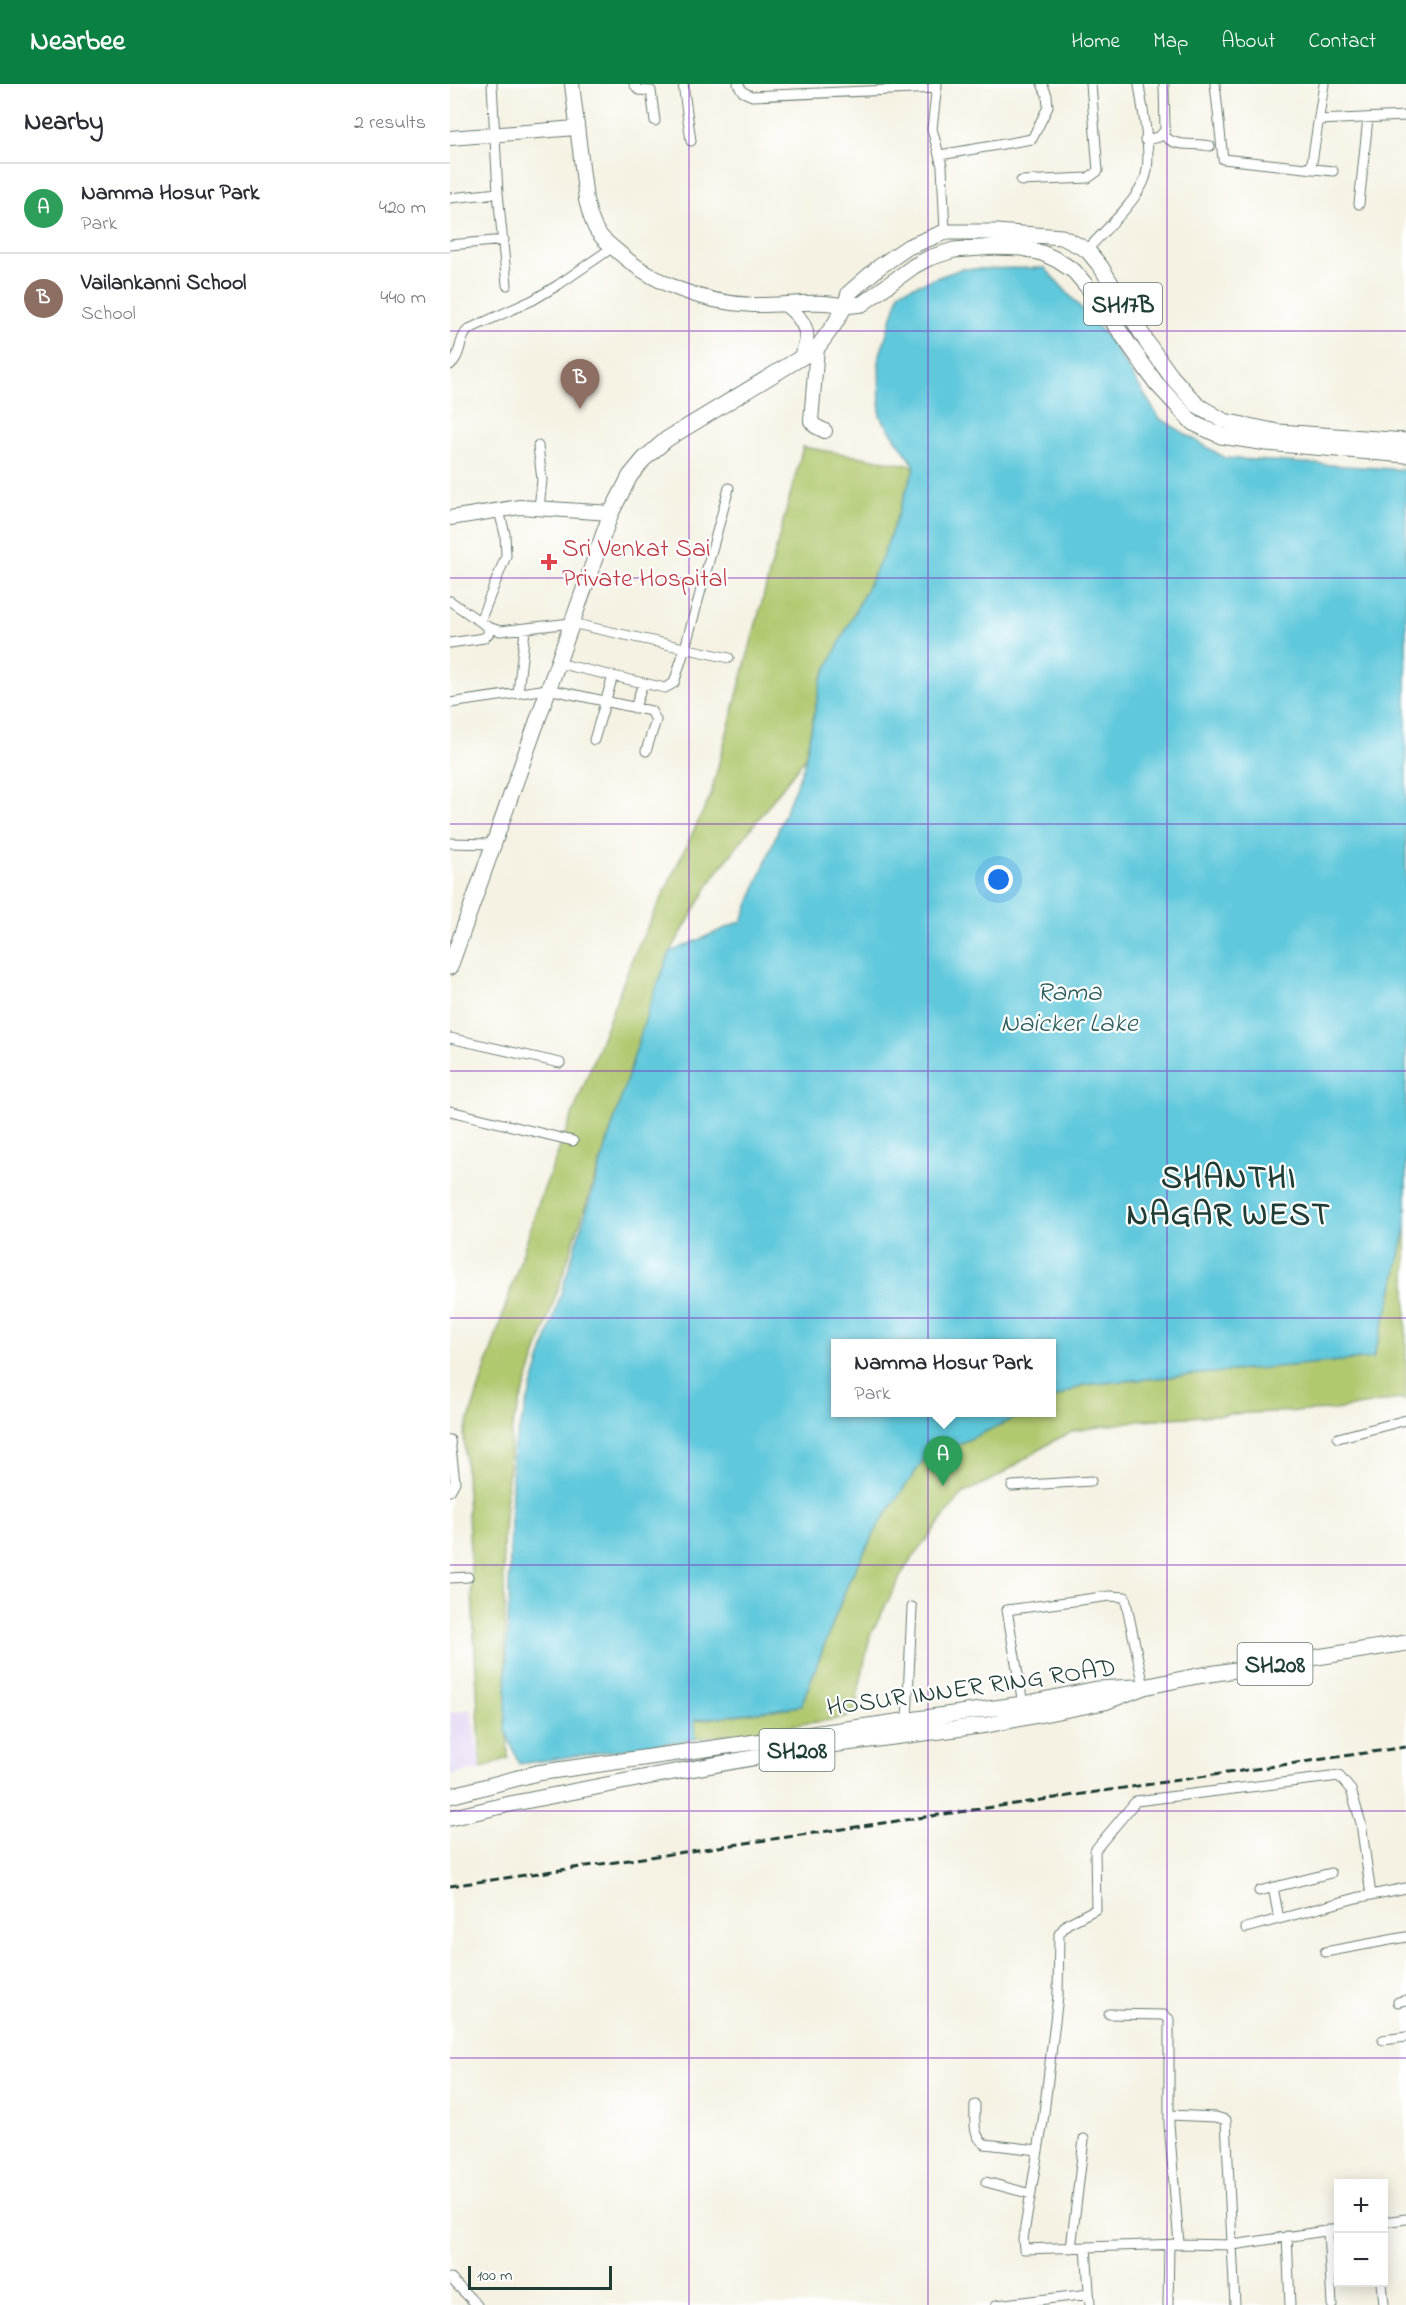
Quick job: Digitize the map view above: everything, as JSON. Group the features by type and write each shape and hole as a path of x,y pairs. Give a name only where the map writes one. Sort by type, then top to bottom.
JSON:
{"main road":[{"name":"SH17B","path":"450,967 611,513 630,476 659,446 705,415 817,348 834,325 845,306 849,293 879,267 908,247 945,232 988,232 1062,237 1087,250 1101,267 1148,344 1171,376 1197,405 1224,420 1278,432 1406,441"},
{"name":"SH17B","path":"845,306 862,304 914,266 928,258 954,250 994,247 1023,248 1042,253 1057,260 1081,280 1095,296 1156,383 1193,423 1221,436 1267,443 1406,455"},
{"name":"HOSUR INNER RING ROAD","path":"456,1794 537,1773 1023,1704 1097,1689 1144,1687 1197,1676 1406,1643"},
{"name":"HOSUR INNER RING ROAD","path":"450,1818 641,1778 807,1748 987,1725 1105,1702 1144,1687"},
{"path":"456,1794 468,1814"}],"street":[{"path":"492,84 498,193 507,285"},
{"path":"572,84 576,128 590,216 596,230 632,265 654,279 702,297 726,303 786,305 816,302 845,306"},
{"path":"634,84 639,90 651,91 655,121"},
{"path":"683,84 691,141"},
{"path":"738,84 743,92 752,96 937,86 932,129 933,140 942,166 945,232"},
{"path":"940,155 1032,139 1048,107 1047,95 1042,84"},
{"path":"1021,181 1088,178 1098,171 1091,84"},
{"path":"1087,250 1139,192 1145,179 1147,164 1138,84"},
{"path":"1164,84 1163,134 1168,140 1177,143 1209,146"},
{"path":"1215,84 1223,159 1333,171"},
{"path":"1311,169 1324,84"},
{"path":"1318,120 1406,116"},
{"path":"1359,204 1368,118"},
{"path":"450,138 576,128"},
{"path":"1145,140 1163,134"},
{"path":"450,198 498,193"},
{"path":"450,245 504,240"},
{"path":"450,365 456,359 464,333 469,329 533,300 613,247"},
{"path":"786,305 800,318 807,335 807,346 800,358"},
{"path":"817,348 811,421 825,431"},
{"path":"538,446 542,480 539,508"},
{"path":"557,663 643,683 670,687 674,683 729,488"},
{"path":"450,519 520,507 611,513"},
{"path":"450,643 484,638 489,633 484,624 506,556 505,534 498,511"},
{"path":"450,601 484,624 501,631 571,623 729,657"},
{"path":"518,693 525,630"},
{"path":"594,740 613,676"},
{"path":"635,708 643,683"},
{"path":"450,703 548,689 651,711 656,720 646,751"},
{"path":"450,843 493,844"},
{"path":"450,1038 560,1063"},
{"path":"450,1111 573,1141"},
{"path":"1338,1438 1406,1420"},
{"path":"450,1440 455,1482 450,1491"},
{"path":"1012,1486 1091,1481"},
{"path":"450,1578 468,1577"},
{"path":"1023,1704 1007,1610 1110,1596 1125,1597 1144,1687"},
{"path":"907,1720 912,1607"},
{"path":"1334,2229 1233,2245 1179,2244 1024,2249 1023,2239 1038,2150 1058,1996 1059,1934 1067,1924 1096,1909 1095,1850 1136,1801 1339,1776 1351,1790 1361,1823 1371,1895"},
{"path":"1258,1891 1331,1873"},
{"path":"1273,1887 1279,1919"},
{"path":"1246,1928 1406,1888"},
{"path":"1325,1952 1406,1936"},
{"path":"1109,2014 1164,2015 1168,2019 1169,2115 1179,2244"},
{"path":"1383,2040 1406,2037"},
{"path":"975,2105 978,2140 985,2144 1038,2150"},
{"path":"1169,2115 1216,2116 1226,2120 1235,2305"},
{"path":"1071,2248 1084,2139"},
{"path":"986,2182 1031,2194"},
{"path":"1388,2221 1406,2218"},
{"path":"1328,2230 1334,2253 1332,2305"},
{"path":"1287,2236 1290,2305"},
{"path":"1168,2305 1169,2245"},
{"path":"1086,2247 1090,2305"},
{"path":"450,2278 477,2305"},
{"path":"1382,2287 1384,2305"},
{"path":"996,2305 1089,2294"}],"shaded area":[{"path":"471,1709 481,1769 450,1775 450,1713"}],"green space":[{"path":"803,447 915,466 883,556 821,680 805,758 713,878 670,952 512,1427 503,1544 508,1758 481,1769 464,1435 539,1202 633,957 710,797"},
{"path":"1406,1227 1406,1400 1399,1399 1334,1410 1141,1420 1074,1431 1053,1441 997,1477 962,1494 916,1553 904,1570 870,1636 854,1713 844,1718 696,1739 694,1721 801,1706 849,1581 881,1521 923,1461 1016,1417 1056,1417 1056,1398 1082,1385 1373,1358 1390,1302"}],"water":[{"name":"Rama Naicker Lake","path":"1045,268 1110,340 1159,418 1225,458 1406,470 1406,1227 1390,1302 1373,1358 1083,1385 1056,1398 1056,1339 831,1339 831,1417 1016,1417 923,1461 881,1521 849,1581 801,1706 695,1720 696,1739 519,1764 505,1729 513,1449 650,1004 670,952 742,921 804,765 821,680 883,556 915,466 880,416 879,358 900,291 961,269"}],"railway":[{"path":"450,1886 1406,1747"}],"place":[{"name":"Vailankanni School","path":"580,409"},
{"name":"Sri Venkat Sai Private Hospital","path":"549,562"},
{"name":"Namma Hosur Park","path":"943,1486"}],"district":[{"name":"SHANTHI NAGAR WEST","path":"1229,1194"}]}
